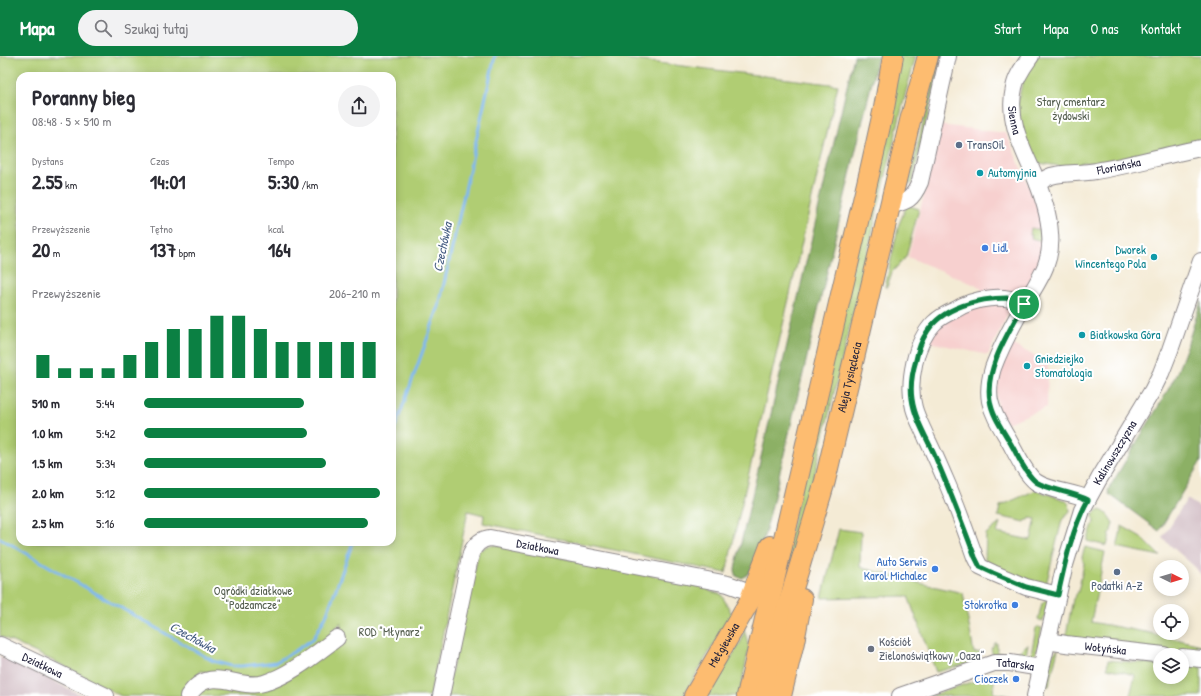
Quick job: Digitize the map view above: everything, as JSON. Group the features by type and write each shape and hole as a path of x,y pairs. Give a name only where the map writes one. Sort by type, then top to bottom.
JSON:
{"main road":[{"path":"747,696 872,162 884,108 892,56"},
{"name":"Aleja Tysiąclecia","path":"765,696 778,639 824,481 910,121 928,56"},
{"name":"Mełgiewska","path":"694,696 753,593 802,460"},
{"path":"781,696 794,642 824,481"}],"street":[{"path":"890,206 906,202 913,196 920,182 948,56"},
{"name":"Sienna","path":"1030,56 1018,77 1014,88 1012,111 1016,135 1038,184"},
{"name":"Floriańska","path":"1038,184 1045,178 1052,176 1099,171 1201,148"},
{"path":"1038,184 1047,215 1050,233 1050,248 1047,262 1043,272 1003,342 995,362 990,383 990,401 996,419 1024,467 1034,480 1042,484 1081,496 1088,500"},
{"name":"Kalinowszczyzna","path":"1035,696 1070,545 1082,510 1161,373 1201,261"},
{"path":"1024,304 1007,298 984,300 961,306 935,322 927,331 920,346 913,370 911,385 912,399 917,418 949,488 980,567 1026,587 1058,595"},
{"name":"Działkowa","path":"441,696 471,553 473,548 484,539 490,538 728,584 753,593"},
{"path":"188,696 198,685 206,680 214,678 256,685 269,682 297,667 337,638"},
{"name":"Wołyńska","path":"1047,641 1153,654"},
{"name":"Działkowa","path":"0,645 106,696"},
{"path":"1189,657 1201,658"},
{"name":"Tatarska","path":"900,696 994,663 1041,668"}],"shaded area":[{"path":"940,125 1006,133 1042,217 1046,247 1024,300 984,295 980,287 908,257"},
{"path":"1008,303 1010,309 988,355 925,341 941,322 963,308"},
{"path":"1008,342 1048,363 1047,407 1007,423 998,411 995,376"},
{"path":"1187,499 1201,508 1201,575 1189,560 1187,560 1162,538"},
{"path":"0,656 53,681 84,696 0,696"}],"green space":[{"path":"0,56 601,56 838,85 726,573 483,523 484,515 468,511 430,696 194,696 202,686 209,682 215,681 261,688 277,682 300,670 338,646 341,622 318,650 285,672 267,679 251,682 201,671 181,696 121,696 62,665 0,636"},
{"path":"854,56 878,56 766,530 754,564 744,577 740,578 736,576 735,569"},
{"path":"901,56 916,56 906,91 813,481 772,640 766,639"},
{"path":"939,56 942,56 912,183 908,185"},
{"name":"Stary cmentarz żydowski","path":"1034,56 1201,56 1201,141 1161,148 1124,159 1099,164 1082,162 1074,168 1039,163 1028,149 1016,110 1025,71"},
{"path":"907,205 919,209 906,257 892,272 887,287 885,287 899,224"},
{"path":"1031,228 1044,231 1042,241 1031,238"},
{"path":"1201,301 1201,461 1159,531 1109,494 1108,490 1176,375"},
{"path":"1036,490 1065,500 1069,504 1070,511 1062,520 1045,589 990,568 985,559 986,534 1000,523 997,533 1031,540 1036,519 1030,518 1025,522 998,516 1000,506"},
{"path":"1098,510 1101,510 1109,516 1113,523 1107,546 1087,541 1094,522 1093,515"},
{"path":"1122,526 1141,537 1160,556 1117,547"},
{"path":"839,529 861,532 860,567 963,593 974,653 981,652 979,661 936,672 908,596 822,598"},
{"path":"496,545 710,587 709,591 721,594 733,616 728,621 683,696 446,696 479,551 487,546"},
{"path":"1085,547 1105,552 1091,622 1153,634 1153,640 1180,640 1201,645 1201,655 1189,654 1189,648 1153,648 1153,650 1070,641 1066,635 1073,599 1078,592 1084,564 1082,557"},
{"path":"1047,599 1048,602 1043,622 1038,619 1042,603"},
{"path":"1037,627 1042,628 1038,647 1032,658 1028,660 1031,654"},
{"path":"744,628 749,648 739,696 707,696 742,640"},
{"path":"995,643 997,643 997,653 1017,653 1028,644 1026,656 1023,657 1003,654 993,655 991,649"},
{"path":"1058,649 1049,686 1045,687 1052,655"},
{"path":"1108,660 1153,664 1153,684 1189,684 1189,663 1201,664 1201,696 1130,696 1135,675 1107,668"},
{"path":"995,674 993,693 1011,696 930,696"}],"waterway":[{"name":"Czechówka","path":"396,425 439,306 495,56"},
{"name":"Czechówka","path":"0,538 213,661 232,666 276,662 313,639 326,616 352,546"}],"place":[{"name":"TransOil","path":"959,145"},
{"name":"Automyjnia","path":"980,173"},
{"name":"Lidl","path":"985,248"},
{"name":"Dworek Wincentego Pola","path":"1154,257"},
{"name":"Białkowska Góra","path":"1082,335"},
{"name":"Gniedziejko Stomatologia","path":"1027,366"},
{"name":"Auto Serwis Karol Michalec","path":"935,569"},
{"name":"Podatki A-Z","path":"1117,572"},
{"name":"Stokrotka","path":"1015,605"},
{"name":"Kościół Zielonoświątkowy „Oaza”","path":"871,649"},
{"name":"Cioczek","path":"1016,679"}],"route":[{"path":"1007,298 1024,304 1003,342 995,362 990,383 990,401 996,419 1021,462 1034,480 1042,484 1081,496 1088,500 1082,510 1072,540 1058,595 1026,587 980,567 934,452 917,418 912,399 911,385 913,370 920,346 927,331 935,322 944,315 961,306 984,300 1007,298"}],"park label":[{"name":"Ogródki działkowe \"Podzamcze\"","path":"253,598"},
{"name":"ROD \"Młynarz\"","path":"391,632"}]}
